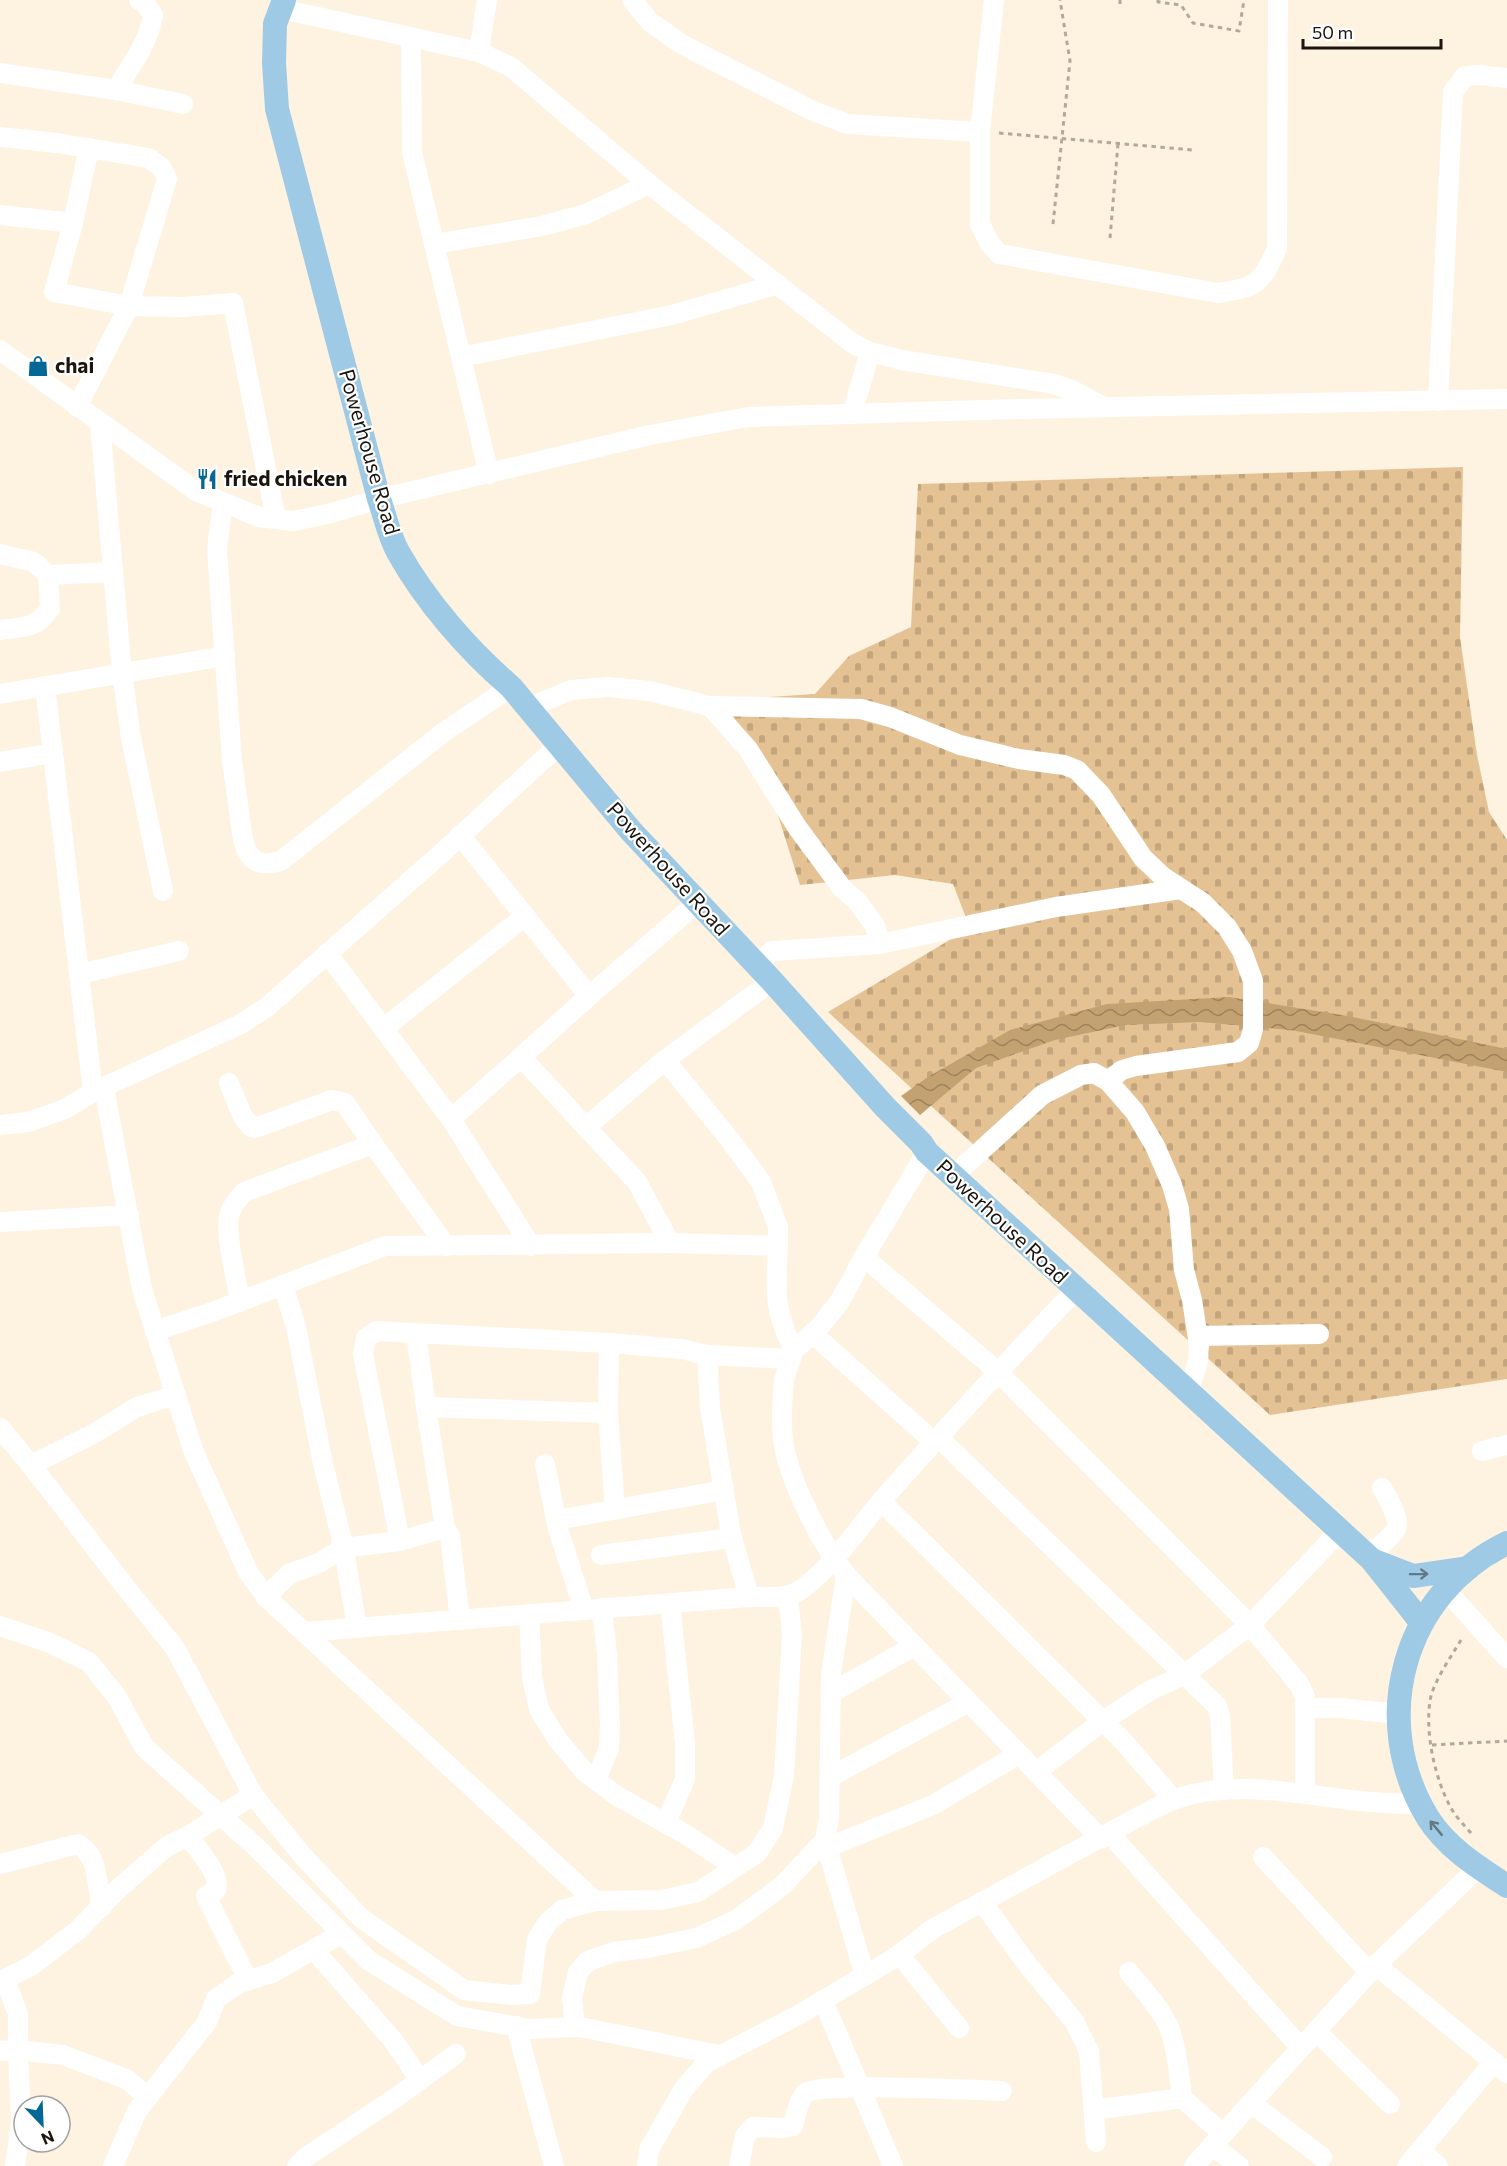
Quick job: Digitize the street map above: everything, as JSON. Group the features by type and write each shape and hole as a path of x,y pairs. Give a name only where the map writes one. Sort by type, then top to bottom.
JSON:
{"main road":[{"name":"Powerhouse Road","path":"282,5 275,24 274,63 278,109 379,499 397,549 418,582 455,629 492,671 511,687 631,831 952,1177 1369,1558"},
{"path":"1507,1543 1489,1551 1453,1580 1421,1622 1405,1662 1398,1703 1400,1744 1411,1784 1429,1819 1454,1849 1507,1886"},
{"path":"1369,1558 1413,1576 1468,1568"},
{"path":"1369,1558 1421,1622"}],"street":[{"path":"116,90 151,27 153,15 145,3 139,0"},
{"path":"479,52 487,0"},
{"path":"632,0 650,22 683,45 812,110 847,124 980,132"},
{"path":"994,0 980,132 980,224 988,242 999,254 1218,293 1245,289 1264,277 1277,249 1278,0"},
{"path":"282,5 479,52 510,67 649,184 852,343 870,352 902,360 1054,384 1074,391 1105,407"},
{"path":"411,37 412,152 489,474"},
{"path":"0,73 116,90 183,104"},
{"path":"1438,401 1453,92 1465,76 1507,78"},
{"path":"0,137 149,158 162,168 167,179 129,306 77,407"},
{"path":"89,148 73,223 47,291 129,306 182,307 232,303 276,519"},
{"path":"434,244 532,228 586,214 649,184"},
{"path":"0,215 73,223"},
{"path":"461,357 672,315 778,284"},
{"path":"0,350 196,491 259,517 293,521 651,435 748,417 1507,399"},
{"path":"852,414 870,352"},
{"path":"100,423 122,673 131,738 163,891"},
{"path":"224,503 217,548 232,761 243,840 247,852 256,862 267,865 281,861 445,731 511,687"},
{"path":"0,554 34,562 48,575 50,609 42,620 31,626 0,630"},
{"path":"48,575 113,572"},
{"path":"0,694 225,656"},
{"path":"45,687 80,975 99,1090 129,1215 142,1289 193,1450 248,1572 266,1597 595,1901"},
{"path":"528,708 571,690 608,687 649,691 710,706 861,709 891,717 960,745 1077,770 1101,795 1143,858 1163,877 1203,903 1227,927 1242,951 1253,981 1253,1029 1249,1044 1238,1052 1136,1066 1122,1070 1108,1081"},
{"path":"710,706 748,749 797,826 842,888 857,901 875,926 880,944"},
{"path":"0,1125 28,1122 65,1109 99,1090 239,1025 267,1007 559,745"},
{"path":"0,762 53,753"},
{"path":"460,835 589,996"},
{"path":"586,1127 764,973 772,951 880,944 1056,906 1181,889"},
{"path":"451,1119 699,902"},
{"path":"383,1029 525,916"},
{"path":"80,975 179,951"},
{"path":"327,953 451,1119 531,1245"},
{"path":"521,1058 637,1182 670,1244"},
{"path":"665,1060 761,1182 777,1227 776,1295 781,1321 793,1355"},
{"path":"952,1177 1042,1095 1081,1075 1094,1073 1108,1081 1135,1112 1155,1146 1172,1185 1179,1209 1184,1270 1198,1336 1198,1362 1188,1393"},
{"path":"229,1083 242,1115 251,1127 255,1128 332,1100 345,1103 446,1246"},
{"path":"240,1302 229,1235 229,1216 235,1203 244,1192 373,1144"},
{"path":"924,1148 840,1301 793,1355 784,1380 784,1446 795,1481 835,1568 1036,1772 1106,1836 1301,2048"},
{"path":"0,1222 129,1215"},
{"path":"155,1331 240,1302 385,1246 670,1244 778,1246"},
{"path":"864,1257 997,1371 1250,1625 1299,1684 1305,1697 1305,1793"},
{"path":"283,1286 296,1327 323,1464 343,1548 357,1628"},
{"path":"304,1632 795,1593 835,1568 881,1501 997,1371 1076,1290"},
{"path":"400,1541 363,1354 366,1338 376,1331 609,1343 682,1349 707,1355 793,1355"},
{"path":"416,1333 445,1528 450,1536 460,1620"},
{"path":"812,1334 936,1440 1216,1706 1221,1716 1224,1790"},
{"path":"1198,1336 1318,1334"},
{"path":"609,1343 608,1413 615,1510"},
{"path":"707,1355 710,1408 732,1538 749,1597"},
{"path":"31,1464 93,1434 137,1407 176,1395"},
{"path":"426,1407 608,1413"},
{"path":"0,1428 31,1464 175,1648 253,1795 302,1855 361,1918 464,1990 512,1995 530,1994 537,1939 548,1922 562,1910 595,1901 661,1900 698,1892 757,1853 773,1828 784,1776 795,1593"},
{"path":"1482,1451 1507,1445"},
{"path":"545,1464 556,1520 593,1609 608,1655 609,1748 596,1780"},
{"path":"1369,1558 1396,1529 1398,1522 1382,1488"},
{"path":"556,1520 724,1490"},
{"path":"881,1501 1124,1742 1174,1800"},
{"path":"266,1597 289,1574 319,1563 343,1548 400,1541 445,1528"},
{"path":"1036,1772 1103,1721 1149,1691 1184,1675 1250,1625 1340,1532"},
{"path":"601,1555 732,1538"},
{"path":"835,1568 829,1818 826,1844 866,1976"},
{"path":"1446,1590 1507,1658"},
{"path":"666,1823 685,1779 685,1743 670,1603"},
{"path":"529,1614 532,1677 539,1709 557,1739 584,1771 617,1796 666,1823 735,1867"},
{"path":"0,1626 50,1643 89,1662 117,1697 144,1747 256,1847 368,1960 457,2016 523,2028 572,2027 719,2055"},
{"path":"831,1693 914,1646"},
{"path":"830,1777 969,1702"},
{"path":"1305,1708 1340,1708 1398,1714"},
{"path":"572,2027 572,1998 578,1972 588,1962 614,1952 696,1938 736,1920 782,1887 826,1844 933,1805 1019,1754"},
{"path":"647,2166 649,2150 682,2090 706,2063 866,1976 934,1928 1140,1816 1174,1800 1224,1790 1305,1793 1344,1800 1422,1804"},
{"path":"15,2166 21,2122 9,2050 18,2014 3,1979 31,1966 78,1930 117,1890 166,1846 188,1836 253,1795"},
{"path":"188,1836 216,1877 218,1885 216,1890 206,1896 248,1980"},
{"path":"0,1864 78,1844 94,1859 97,1874 96,1890 102,1907"},
{"path":"1263,1857 1373,1969 1500,2067 1407,2166"},
{"path":"1194,2166 1373,1969 1479,1867"},
{"path":"982,1902 1074,2021 1089,2050 1096,2142"},
{"path":"113,2166 137,2111 207,2022 216,1999 237,1984 272,1973 344,1937 361,1918"},
{"path":"314,1950 392,2040 420,2080"},
{"path":"899,1954 959,2028"},
{"path":"1129,1972 1159,2009 1170,2027 1182,2098 1239,2166"},
{"path":"823,2001 893,2166"},
{"path":"523,2028 554,2166"},
{"path":"1316,2031 1390,2104"},
{"path":"9,2050 63,2055 128,2080 147,2097"},
{"path":"297,2166 306,2157 456,2054"},
{"path":"739,2166 745,2136 753,2127 793,2126 799,2103 806,2092 815,2089 1002,2091"},
{"path":"1094,2109 1182,2098"},
{"path":"1251,2103 1322,2157"},
{"path":"1420,2150 1438,2166"}],"path":[{"path":"1053,224 1070,61 1060,0"},
{"path":"1158,0 1158,2 1180,5 1193,23 1239,31 1244,0"},
{"path":"980,132 1193,150"},
{"path":"1110,238 1119,144"},
{"path":"1461,1640 1445,1666 1430,1699 1429,1726 1435,1770 1451,1809 1472,1833"},
{"path":"1432,1745 1507,1741"}],"green space":[{"path":"1463,467 1460,637 1477,755 1489,812 1507,840 1507,1379 1270,1415 828,1012 970,928 953,884 895,875 800,885 775,806 737,740 697,702 815,694 849,656 911,627 918,484"}],"water":[{"path":"1229,997 1348,1016 1507,1049 1507,1072 1291,1030 1200,1022 1125,1025 1055,1040 976,1068 920,1115 901,1096 928,1077 1010,1030 1107,1004"}],"place":[{"name":"chai","path":"38,366"},
{"name":"fried chicken","path":"207,479"}]}
